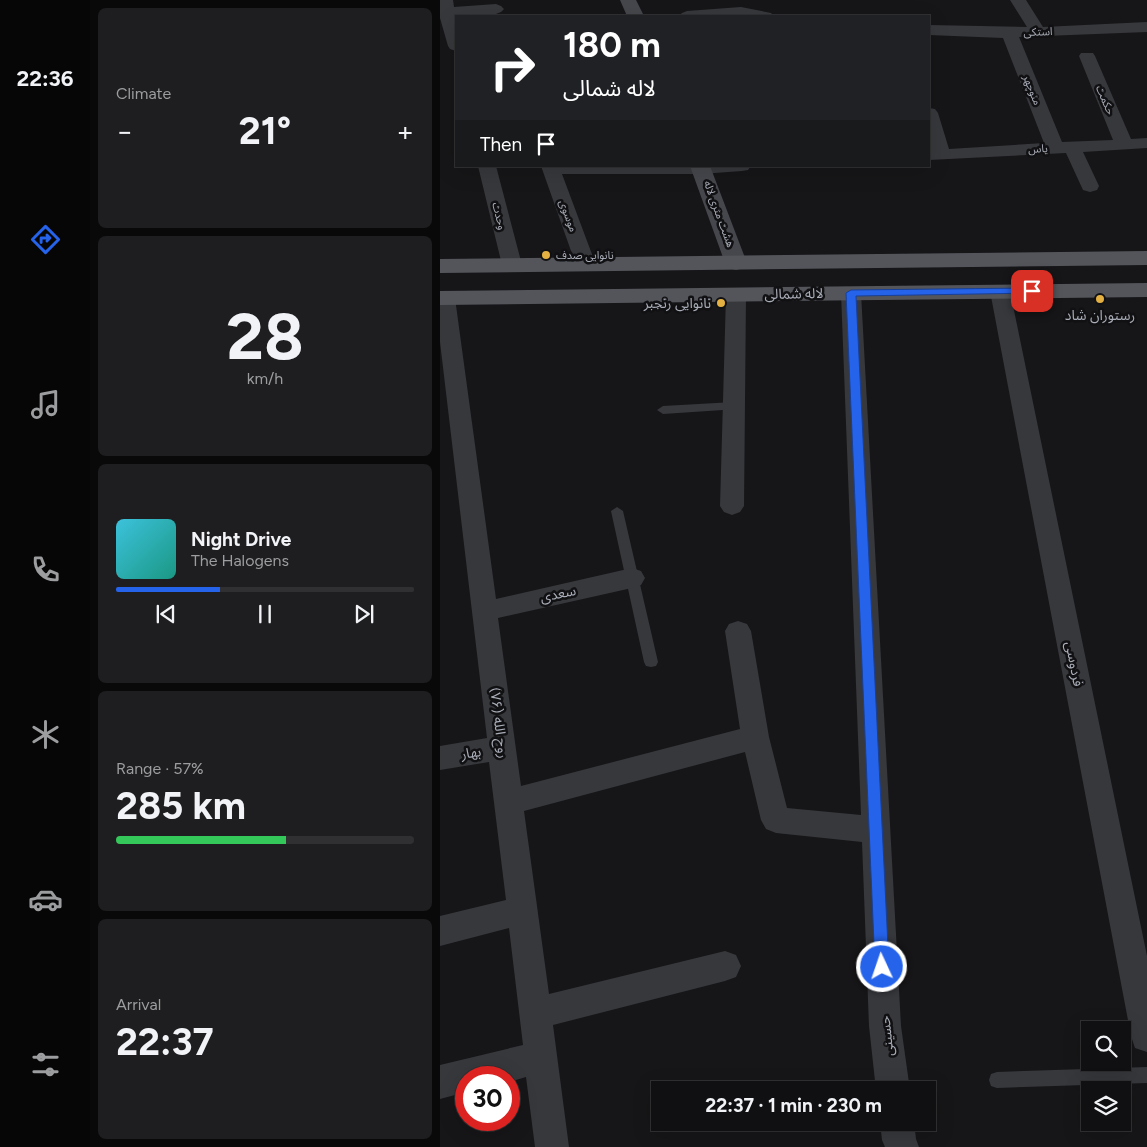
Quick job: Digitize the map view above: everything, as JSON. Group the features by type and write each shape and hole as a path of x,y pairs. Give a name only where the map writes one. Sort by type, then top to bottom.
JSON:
{"main road":[{"path":"440,266 1147,258"},
{"path":"1064,291 1040,278 1035,274 1036,271 1052,263 1087,259"},
{"path":"929,292 976,287 984,277 978,271 953,260"},
{"name":"لاله شمالی","path":"443,298 1147,290"}],"street":[{"path":"628,0 635,15"},
{"path":"1018,0 1038,32"},
{"path":"455,43 444,9 496,8"},
{"path":"700,15 741,12 760,15"},
{"name":"استکی","path":"930,30 1009,33 1147,27"},
{"name":"منوچهر","path":"1009,33 1063,148 1090,186"},
{"name":"حکمت","path":"1087,56 1124,144"},
{"path":"930,120 935,155"},
{"name":"یاس","path":"935,155 1147,143"},
{"name":"وحدت","path":"487,167 512,266"},
{"path":"550,168 700,167"},
{"name":"هشت متری لاله","path":"700,167 736,263"},
{"name":"موسوی","path":"550,168 586,265"},
{"name":"فردوسی","path":"1000,291 1147,1036"},
{"name":"حسینی","path":"851,293 885,1026 892,1081"},
{"path":"732,506 736,295"},
{"name":"روح الله (۷۶)","path":"443,298 552,1147"},
{"name":"سعدی","path":"484,611 632,578"},
{"path":"738,631 755,737 776,820 875,830"},
{"path":"509,802 755,737"},
{"name":"بهار","path":"440,758 502,748"},
{"path":"440,931 522,910"},
{"path":"535,1013 725,966"},
{"path":"440,1082 540,1057"},
{"path":"898,1131 902,1147"}],"lane":[{"path":"664,410 734,406"},
{"path":"617,511 651,662"},
{"path":"997,1080 1147,1074"}],"place":[{"name":"نانوایی صدف","path":"546,255"},
{"name":"رستوران شاد","path":"1100,299"},
{"name":"نانوایی رنجبر","path":"721,303"}],"route":[{"path":"882,967 851,293 1032,291"}]}
